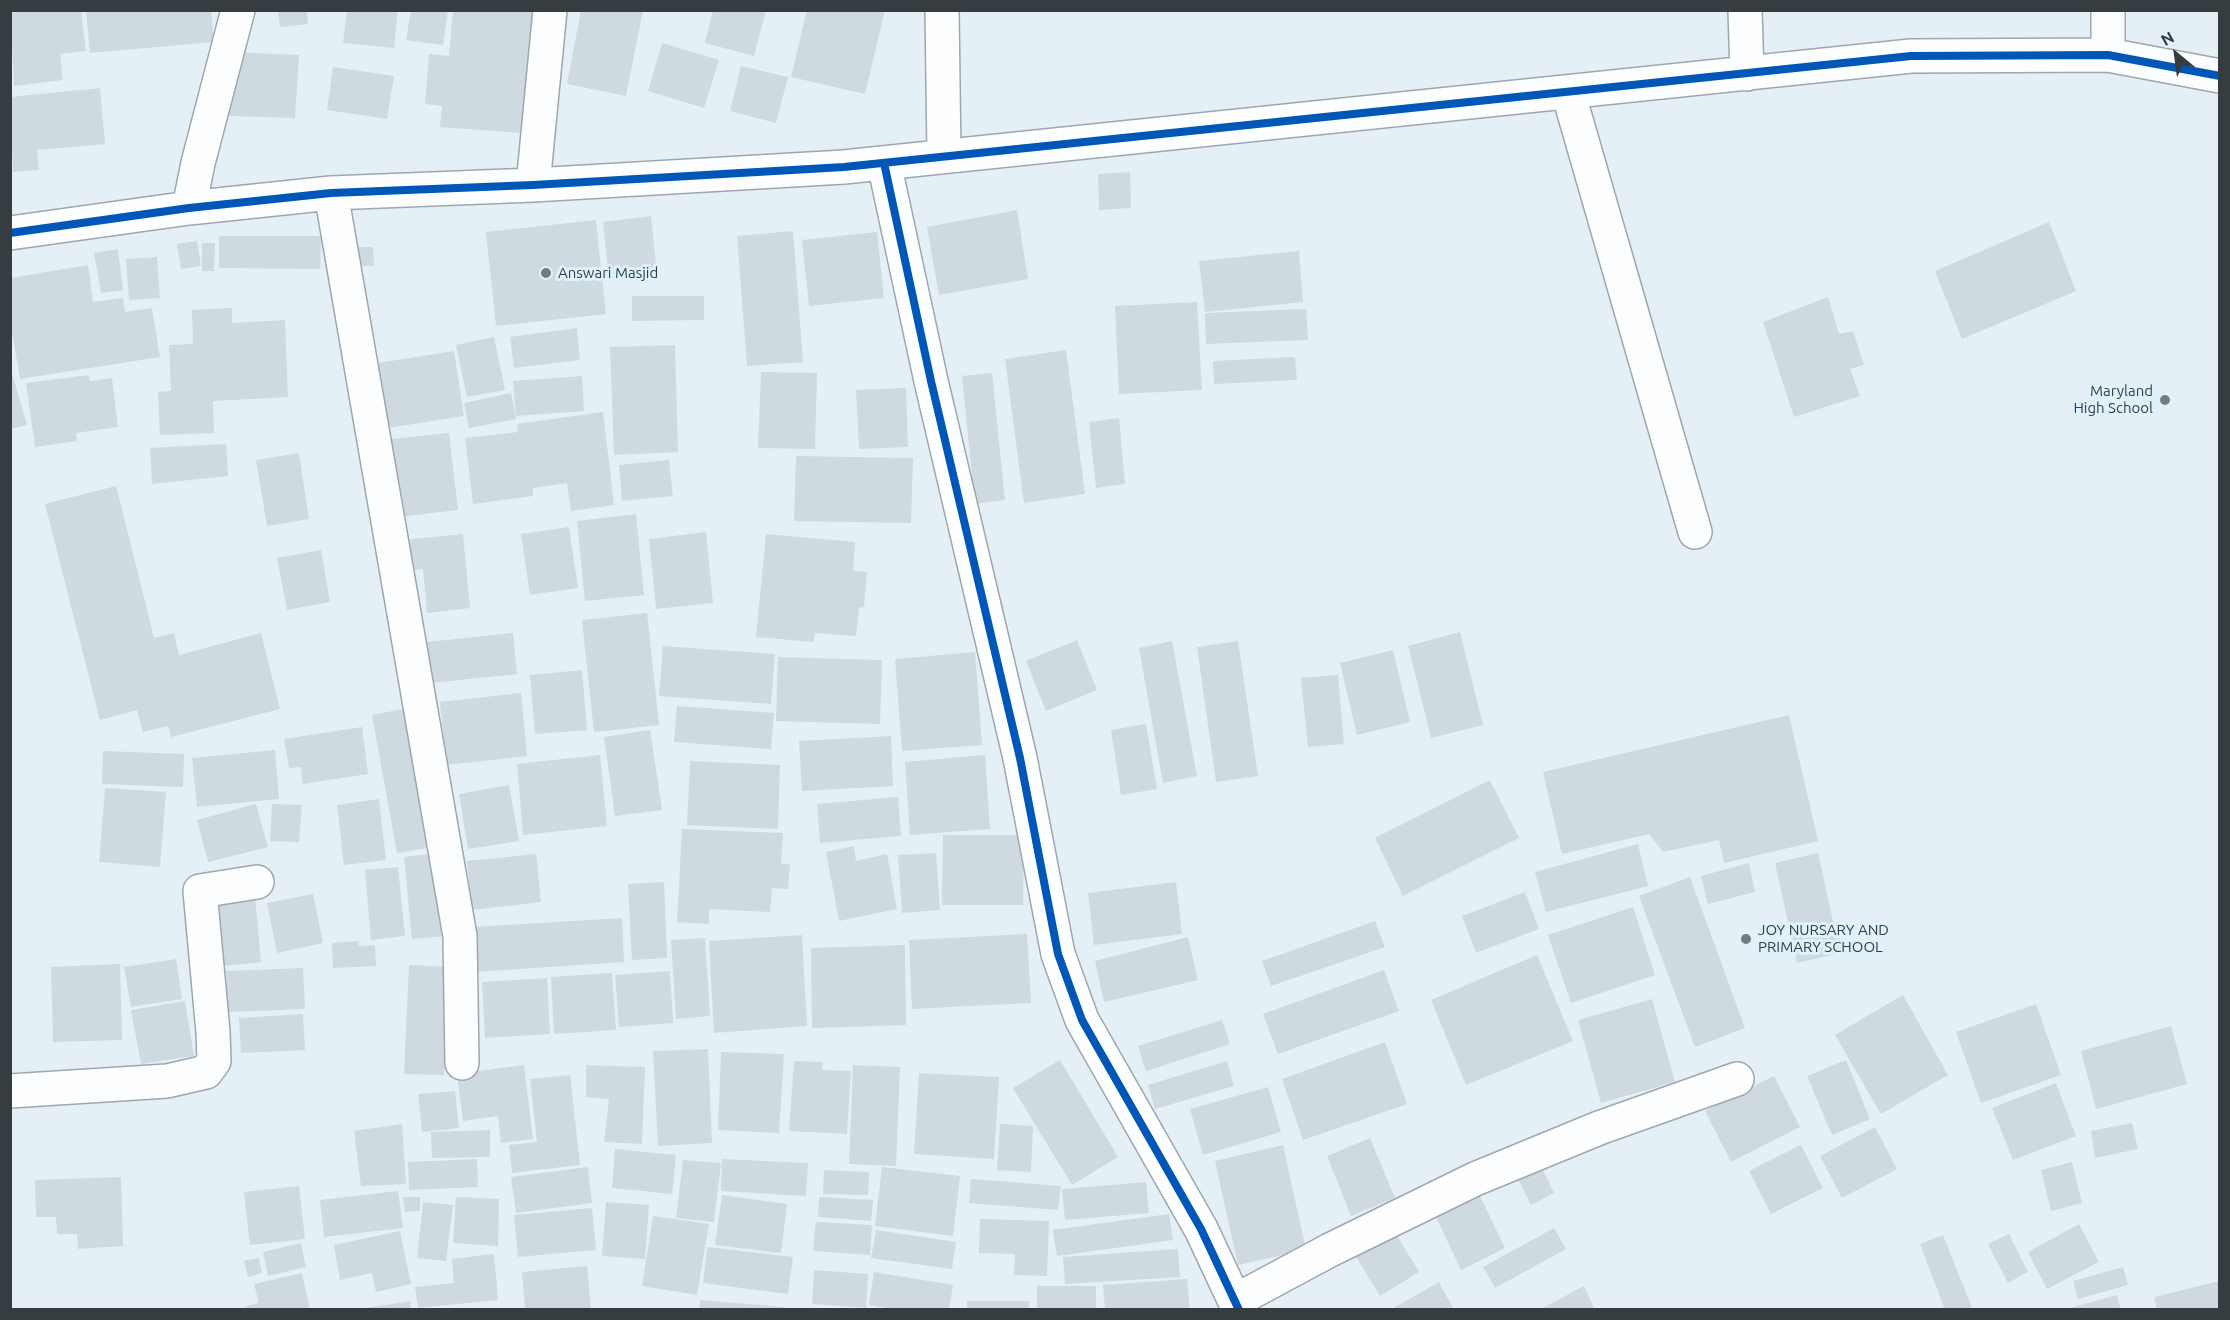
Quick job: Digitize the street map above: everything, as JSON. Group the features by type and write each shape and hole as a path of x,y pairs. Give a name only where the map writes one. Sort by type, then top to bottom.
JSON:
{"street":[{"path":"189,208 198,163 238,10"},
{"path":"533,185 550,10"},
{"path":"942,10 944,156"},
{"path":"1745,10 1747,74"},
{"path":"2108,10 2108,55"},
{"path":"10,233 189,208 331,193 533,185 884,162 1911,56 2108,55 2220,76"},
{"path":"1568,92 1695,532"},
{"path":"884,162 931,381 1020,758 1058,954 1082,1020 1201,1229 1237,1305 1330,1250 1475,1179 1599,1128 1737,1079"},
{"path":"331,193 460,936 462,1063"},
{"path":"10,1091 167,1081 206,1072 214,1061 200,891 257,882"}],"building":[{"path":"10,10 81,10 86,51 60,54 63,80 14,86"},
{"path":"86,10 211,10 214,42 90,53"},
{"path":"278,10 307,10 308,24 280,27"},
{"path":"347,10 398,10 394,48 343,43"},
{"path":"411,10 448,10 443,45 406,40"},
{"path":"453,10 533,10 522,133 440,127 442,106 425,104 429,54 449,56"},
{"path":"581,10 643,10 626,96 567,84"},
{"path":"713,10 766,10 754,56 705,43"},
{"path":"807,10 885,10 865,94 791,77"},
{"path":"662,43 719,60 704,108 648,91"},
{"path":"232,52 299,55 295,118 229,116"},
{"path":"741,66 788,77 776,123 730,111"},
{"path":"333,67 394,76 387,119 327,110"},
{"path":"100,88 105,144 37,150 39,170 13,172 10,97"},
{"path":"1130,172 1131,208 1099,210 1098,174"},
{"path":"1017,210 1028,279 939,295 927,227"},
{"path":"651,216 657,273 609,279 603,222"},
{"name":"Answari Masjid","path":"596,220 606,314 496,326 486,232"},
{"path":"2049,222 2076,291 1962,339 1935,271"},
{"path":"793,231 803,362 747,366 737,236"},
{"path":"877,232 884,298 809,306 802,240"},
{"path":"219,236 321,236 320,269 219,268"},
{"path":"197,241 201,266 181,269 177,244"},
{"path":"202,243 215,243 214,271 202,271"},
{"path":"358,247 373,247 374,266 358,266"},
{"path":"118,249 123,290 101,293 94,253"},
{"path":"1299,251 1303,302 1205,312 1199,261"},
{"path":"157,257 160,298 129,300 126,259"},
{"path":"88,265 93,302 123,298 125,312 152,308 160,357 20,379 10,320 10,278"},
{"path":"632,296 704,296 704,320 632,321"},
{"path":"1828,297 1839,334 1853,331 1864,365 1850,369 1860,396 1794,417 1763,322"},
{"path":"1197,302 1202,390 1119,394 1115,306"},
{"path":"232,308 232,323 285,320 288,397 213,401 214,433 160,435 158,392 171,391 169,345 193,344 192,310"},
{"path":"1306,309 1308,340 1206,344 1205,313"},
{"path":"577,328 580,360 514,368 510,337"},
{"path":"494,337 505,390 467,397 456,345"},
{"path":"675,345 678,452 614,455 610,347"},
{"path":"1066,350 1085,494 1024,503 1005,359"},
{"path":"454,351 464,416 388,428 378,363"},
{"path":"1295,357 1297,380 1214,384 1213,361"},
{"path":"10,366 27,425 10,429"},
{"path":"761,372 817,373 815,449 758,448"},
{"path":"992,373 1005,500 975,504 962,376"},
{"path":"89,375 90,381 112,378 118,427 76,433 77,441 35,447 26,383"},
{"path":"582,376 584,411 516,416 513,381"},
{"path":"906,388 908,447 859,449 856,390"},
{"path":"511,393 516,419 469,428 464,403"},
{"path":"603,412 614,505 571,511 567,483 533,488 533,496 473,504 465,438 518,432 517,424"},
{"path":"1119,418 1125,484 1096,488 1089,422"},
{"path":"449,433 458,510 399,517 391,439"},
{"path":"226,444 228,476 152,484 150,448"},
{"path":"299,453 309,519 267,526 256,460"},
{"path":"796,456 913,458 911,523 794,521"},
{"path":"669,460 673,496 622,501 619,465"},
{"path":"116,486 154,638 174,633 179,655 261,633 280,709 171,737 168,726 143,732 137,710 100,720 45,504"},
{"path":"636,514 644,595 585,601 577,521"},
{"path":"569,527 578,588 530,595 521,534"},
{"path":"706,532 713,603 656,609 649,539"},
{"path":"463,534 470,608 427,613 423,569 405,571 402,540"},
{"path":"766,534 855,542 853,571 867,572 864,607 859,608 856,636 815,633 814,642 756,637"},
{"path":"321,550 330,602 287,610 277,558"},
{"path":"647,613 659,725 594,732 582,620"},
{"path":"1460,632 1483,725 1431,738 1408,646"},
{"path":"513,633 517,674 431,683 427,642"},
{"path":"1077,640 1097,690 1046,711 1026,661"},
{"path":"1172,641 1197,776 1163,783 1139,648"},
{"path":"1238,641 1258,776 1216,782 1197,647"},
{"path":"663,646 775,654 771,704 659,696"},
{"path":"1393,650 1410,722 1357,735 1340,663"},
{"path":"975,652 982,745 902,751 895,659"},
{"path":"778,657 882,660 880,724 776,721"},
{"path":"582,670 587,730 535,734 530,675"},
{"path":"1338,675 1344,744 1308,747 1301,678"},
{"path":"521,693 527,756 446,765 440,702"},
{"path":"677,706 774,713 771,749 674,742"},
{"path":"403,709 427,848 397,853 372,715"},
{"path":"1789,715 1818,841 1724,863 1719,840 1663,852 1649,834 1562,854 1543,772"},
{"path":"1146,724 1157,789 1121,795 1111,730"},
{"path":"362,727 368,774 303,784 301,767 289,768 284,739"},
{"path":"650,730 662,810 615,816 604,737"},
{"path":"891,736 893,786 802,791 799,741"},
{"path":"275,750 279,799 197,807 192,758"},
{"path":"103,751 184,754 183,787 102,784"},
{"path":"600,755 607,826 523,835 517,764"},
{"path":"985,755 990,829 910,835 905,762"},
{"path":"690,761 780,765 778,829 687,825"},
{"path":"1490,780 1519,838 1403,896 1375,838"},
{"path":"509,785 519,841 468,849 459,794"},
{"path":"105,788 166,792 160,867 99,862"},
{"path":"898,797 901,836 820,843 817,804"},
{"path":"379,799 386,860 344,865 337,805"},
{"path":"256,804 268,847 208,862 197,820"},
{"path":"272,804 302,805 299,842 270,841"},
{"path":"682,829 783,833 781,864 790,864 788,889 772,888 770,912 709,909 709,924 677,922"},
{"path":"943,835 1024,835 1023,905 942,905"},
{"path":"1638,844 1648,886 1546,912 1535,872"},
{"path":"854,846 856,861 887,854 897,909 839,921 826,852"},
{"path":"438,853 446,936 412,939 404,857"},
{"path":"936,853 940,910 902,913 898,855"},
{"path":"1818,853 1840,953 1797,963 1775,863"},
{"path":"536,854 541,902 472,910 467,861"},
{"path":"1749,863 1755,892 1708,904 1701,876"},
{"path":"398,867 405,936 371,940 365,870"},
{"path":"1690,877 1745,1028 1695,1047 1639,896"},
{"path":"664,882 667,958 632,960 628,884"},
{"path":"1176,882 1182,934 1094,945 1088,893"},
{"path":"1525,892 1539,929 1476,953 1462,916"},
{"path":"313,894 323,943 277,953 267,903"},
{"path":"255,897 261,962 214,967 208,901"},
{"path":"1633,907 1655,975 1571,1003 1548,935"},
{"path":"622,918 624,962 475,972 473,927"},
{"path":"1375,921 1385,947 1271,986 1262,961"},
{"path":"1027,934 1031,1003 912,1009 909,940"},
{"path":"802,935 807,1026 714,1033 709,941"},
{"path":"1188,937 1198,980 1104,1002 1095,961"},
{"path":"705,938 710,1016 676,1019 671,940"},
{"path":"358,941 359,946 375,945 376,966 333,968 332,943"},
{"path":"905,945 906,1025 812,1028 811,948"},
{"path":"1537,955 1573,1041 1466,1085 1431,1000"},
{"path":"176,959 182,999 131,1007 124,967"},
{"path":"120,964 122,1040 53,1042 51,967"},
{"path":"409,965 448,967 444,1075 404,1074"},
{"path":"303,968 305,1009 228,1012 226,971"},
{"path":"1384,970 1399,1011 1278,1054 1263,1014"},
{"path":"670,971 673,1023 619,1027 615,975"},
{"path":"612,973 616,1030 554,1034 551,977"},
{"path":"547,978 550,1034 485,1038 482,982"},
{"path":"1903,995 1948,1075 1881,1114 1835,1035"},
{"path":"1652,999 1675,1082 1601,1103 1578,1020"},
{"path":"185,1001 194,1056 141,1064 131,1010"},
{"path":"2036,1004 2061,1075 1981,1103 1956,1032"},
{"path":"303,1014 305,1050 241,1053 239,1018"},
{"path":"1222,1020 1230,1044 1146,1071 1138,1046"},
{"path":"2171,1026 2187,1084 2096,1109 2081,1051"},
{"path":"1385,1042 1407,1104 1303,1140 1282,1079"},
{"path":"708,1049 712,1143 658,1146 653,1051"},
{"path":"721,1052 784,1054 779,1133 718,1130"},
{"path":"1060,1060 1118,1157 1072,1185 1013,1088"},
{"path":"1846,1060 1870,1119 1832,1135 1807,1076"},
{"path":"794,1061 823,1062 822,1070 851,1071 847,1134 789,1131"},
{"path":"1227,1061 1234,1086 1155,1109 1148,1085"},
{"path":"524,1065 533,1139 501,1143 498,1116 463,1121 457,1074"},
{"path":"586,1065 645,1067 642,1144 604,1142 609,1099 586,1097"},
{"path":"853,1065 900,1067 896,1166 849,1164"},
{"path":"919,1073 999,1077 994,1159 914,1154"},
{"path":"570,1075 580,1165 512,1173 509,1145 537,1142 530,1079"},
{"path":"1774,1076 1800,1127 1731,1162 1705,1111"},
{"path":"2056,1083 2076,1136 2013,1160 1992,1108"},
{"path":"1268,1087 1281,1132 1203,1155 1190,1109"},
{"path":"455,1091 459,1128 422,1132 418,1094"},
{"path":"2132,1123 2138,1149 2095,1158 2091,1131"},
{"path":"402,1124 406,1184 361,1186 354,1131"},
{"path":"1000,1124 1033,1126 1031,1172 997,1170"},
{"path":"1875,1127 1897,1169 1842,1198 1820,1156"},
{"path":"490,1130 490,1157 432,1158 431,1132"},
{"path":"1370,1138 1395,1198 1351,1216 1327,1156"},
{"path":"1283,1145 1306,1250 1238,1265 1215,1161"},
{"path":"1801,1145 1823,1188 1771,1214 1749,1171"},
{"path":"615,1149 676,1155 672,1194 612,1188"},
{"path":"477,1159 478,1187 409,1190 408,1162"},
{"path":"722,1159 808,1163 806,1196 721,1191"},
{"path":"683,1160 721,1163 714,1222 676,1218"},
{"path":"2072,1162 2082,1203 2051,1211 2041,1170"},
{"path":"1540,1164 1554,1193 1531,1205 1516,1175"},
{"path":"588,1167 592,1203 516,1213 511,1177"},
{"path":"882,1167 960,1176 953,1236 875,1226"},
{"path":"824,1170 869,1172 868,1195 823,1194"},
{"path":"121,1177 123,1246 78,1249 77,1234 57,1234 56,1217 36,1217 35,1180"},
{"path":"971,1179 1061,1186 1058,1210 969,1203"},
{"path":"1146,1182 1149,1213 1065,1220 1062,1189"},
{"path":"299,1186 305,1239 250,1245 244,1192"},
{"path":"398,1191 403,1228 324,1237 320,1200"},
{"path":"722,1195 787,1204 781,1253 715,1245"},
{"path":"1480,1196 1505,1248 1461,1270 1436,1217"},
{"path":"403,1197 420,1197 420,1211 405,1212"},
{"path":"456,1197 499,1199 498,1246 453,1243"},
{"path":"819,1197 873,1200 871,1221 818,1217"},
{"path":"423,1202 453,1205 446,1261 417,1258"},
{"path":"606,1202 649,1205 645,1259 602,1256"},
{"path":"592,1208 596,1250 518,1257 514,1215"},
{"path":"1169,1214 1173,1240 1057,1256 1053,1230"},
{"path":"653,1216 709,1224 697,1295 642,1286"},
{"path":"980,1219 1049,1221 1047,1276 1014,1275 1015,1254 979,1253"},
{"path":"816,1222 872,1225 870,1255 813,1251"},
{"path":"2079,1224 2099,1262 2047,1289 2028,1252"},
{"path":"1554,1228 1566,1249 1495,1288 1483,1267"},
{"path":"1393,1229 1419,1272 1380,1296 1353,1252"},
{"path":"876,1230 956,1242 952,1269 871,1258"},
{"path":"400,1231 411,1284 376,1292 372,1273 340,1280 334,1245"},
{"path":"2009,1234 2028,1272 2008,1283 1988,1244"},
{"path":"1943,1235 1973,1310 1945,1310 1920,1244"},
{"path":"301,1243 306,1267 268,1276 263,1252"},
{"path":"707,1247 793,1257 788,1294 703,1283"},
{"path":"1178,1249 1180,1277 1065,1284 1063,1257"},
{"path":"494,1254 498,1300 418,1308 415,1287 454,1283 452,1259"},
{"path":"259,1258 262,1273 248,1277 244,1261"},
{"path":"587,1266 591,1310 525,1310 522,1272"},
{"path":"2123,1267 2128,1285 2078,1299 2073,1281"},
{"path":"814,1270 868,1274 866,1308 812,1304"},
{"path":"874,1272 953,1285 949,1310 896,1310 869,1305"},
{"path":"302,1273 310,1310 247,1310 246,1306 259,1303 254,1284"},
{"path":"1187,1279 1190,1310 1105,1310 1103,1285"},
{"path":"2220,1281 2220,1310 2157,1310 2154,1297"},
{"path":"1439,1282 1454,1310 1390,1310"},
{"path":"1037,1286 1096,1286 1096,1310 1037,1310"},
{"path":"1584,1286 1595,1310 1539,1310"},
{"path":"2117,1295 2121,1310 2066,1309"},
{"path":"700,1300 785,1307 785,1310 699,1310"},
{"path":"410,1301 411,1310 366,1310 365,1308"},
{"path":"967,1301 1029,1301 1029,1310 967,1310"}],"cycle path":[{"path":"10,233 189,208 331,193 533,185 844,167 1911,56 2108,55 2220,76"},
{"path":"884,163 931,381 1020,758 1058,954 1082,1020 1201,1229 1239,1310"}],"place":[{"name":"Answari Masjid","path":"546,273"},
{"name":"Maryland High School","path":"2165,400"},
{"name":"JOY NURSARY AND PRIMARY SCHOOL","path":"1746,939"}]}
